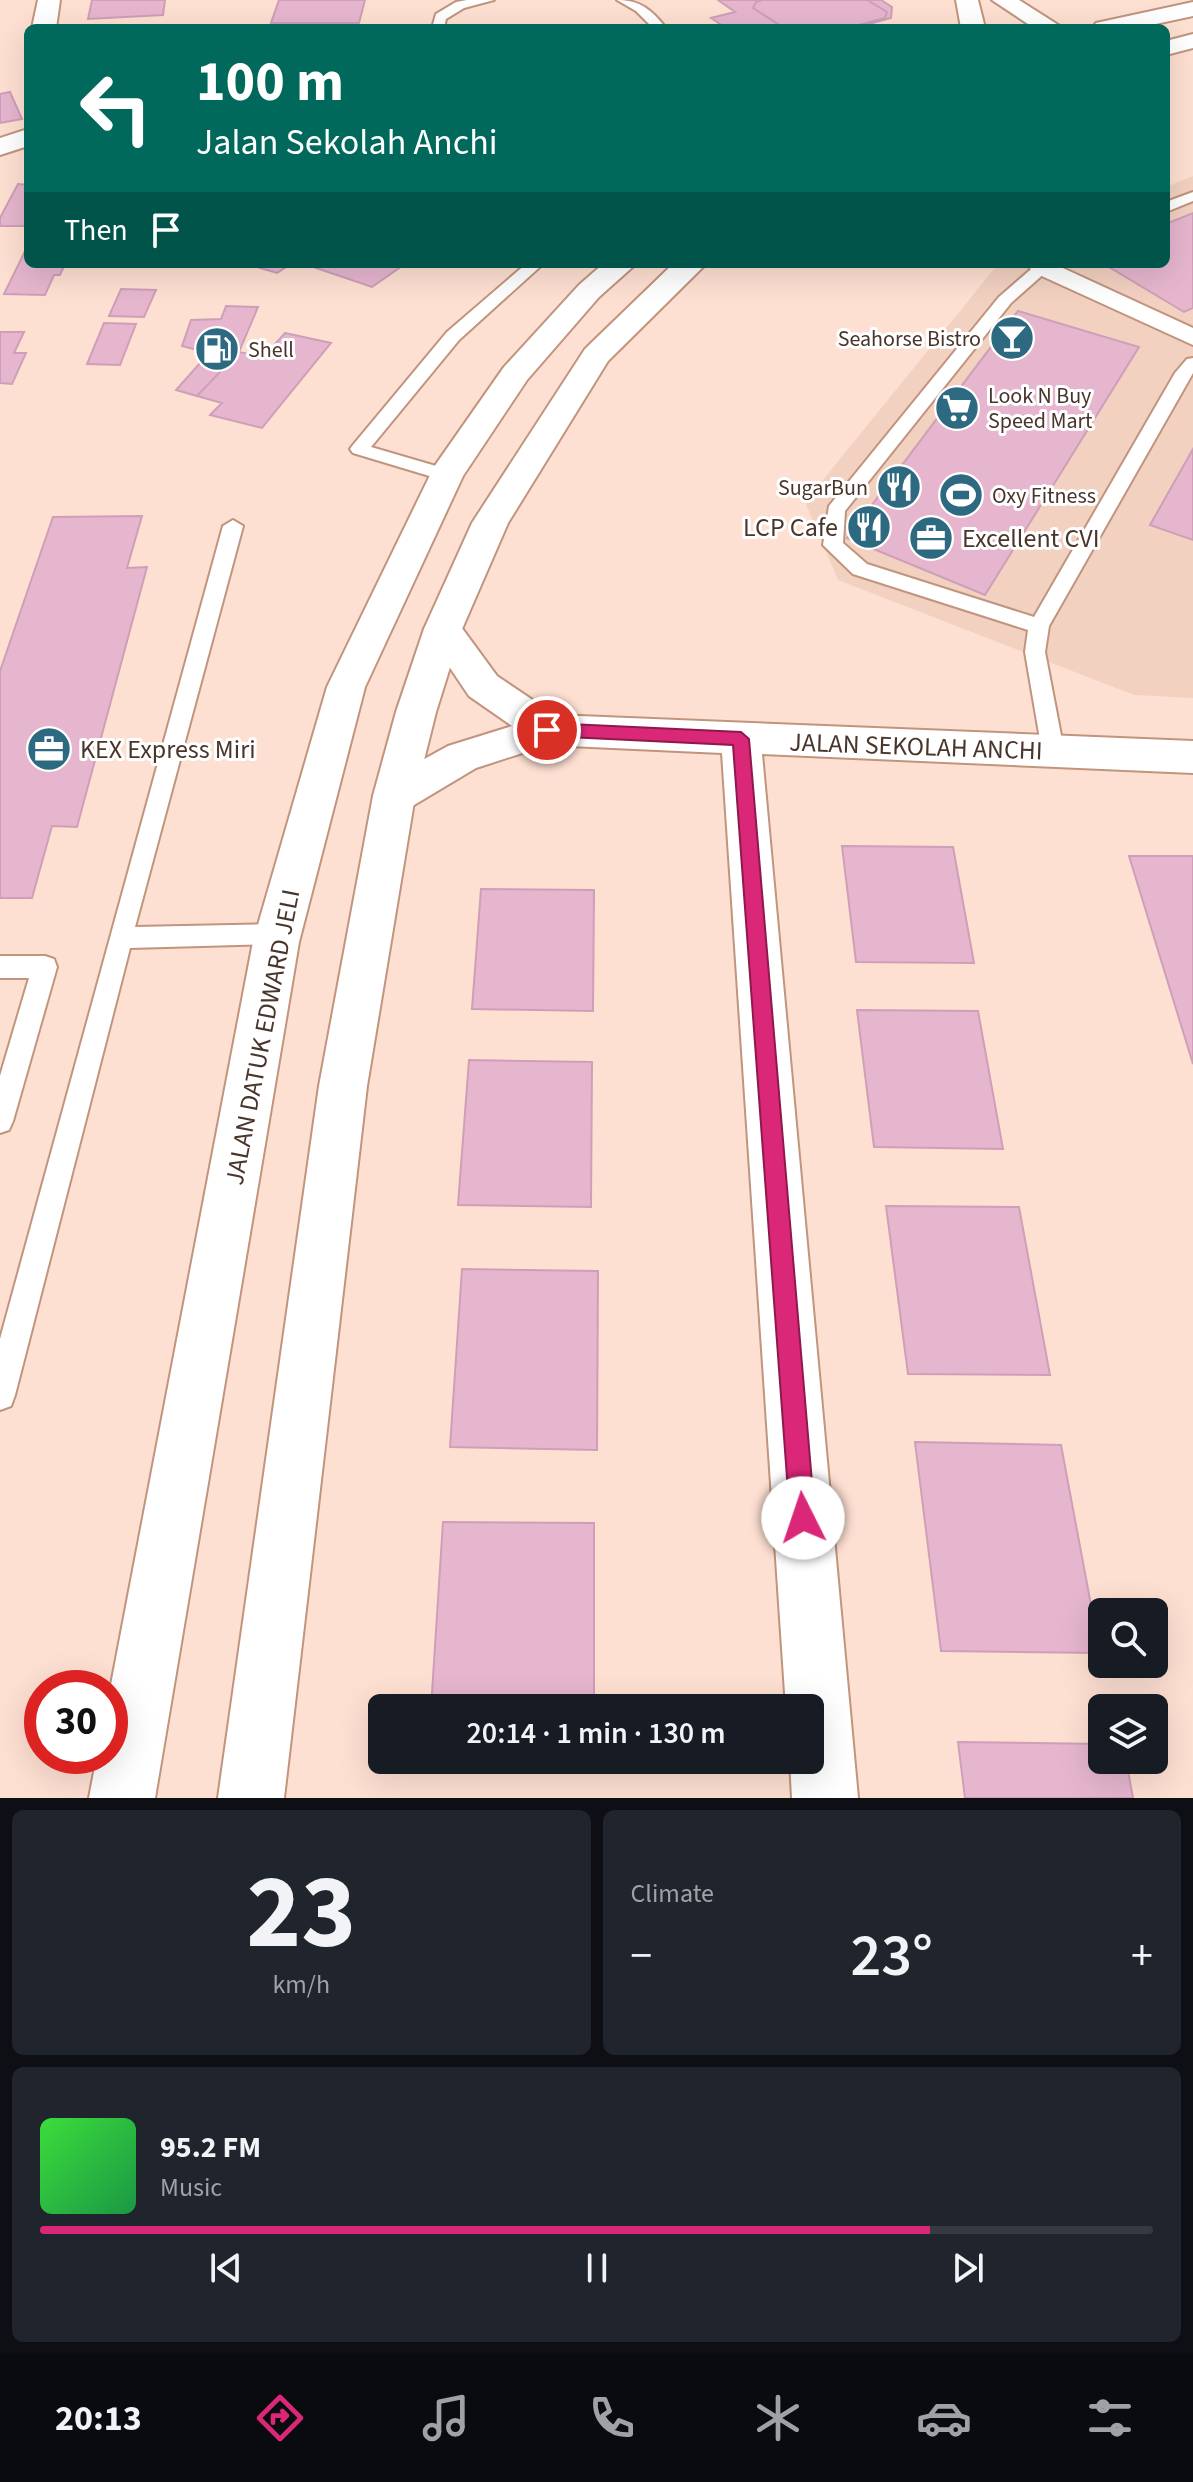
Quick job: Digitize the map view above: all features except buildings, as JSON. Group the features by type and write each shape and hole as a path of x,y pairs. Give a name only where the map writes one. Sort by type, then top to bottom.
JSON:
{"street":[{"path":"45,24 49,0"},
{"path":"967,0 972,24"},
{"path":"1003,0 1044,24"},
{"path":"1158,0 1193,2"},
{"path":"1123,24 1193,9"},
{"path":"0,147 24,138"},
{"name":"JALAN DATUK EDWARD JELI","path":"122,1798 278,934 346,687 446,475 515,374 589,291 616,268"},
{"path":"251,1798 343,1086 394,796 416,712 443,629 490,523 596,356 665,285 686,268"},
{"path":"1048,268 1193,337"},
{"path":"443,629 483,686 547,730"},
{"path":"394,796 462,757 547,730"},
{"name":"JALAN SEKOLAH ANCHI","path":"547,730 1193,757"},
{"path":"741,739 825,1798"}],"lane":[{"path":"439,24 440,17 460,5 488,0"},
{"path":"623,0 640,8 656,24"},
{"path":"1170,205 1193,196"},
{"path":"446,475 359,449 453,336 530,268"},
{"path":"1039,626 860,569 833,545 836,510 1005,300 1042,268"},
{"path":"1053,751 1035,652 1039,626 1169,399 1193,363"},
{"path":"0,1395 120,938 233,526"},
{"path":"120,938 278,934"},
{"path":"0,967 45,967 0,1121"}],"shaded area":[{"path":"1193,176 1193,698 1134,695 838,580 805,502 995,268 1170,268 1170,185"}],"place":[{"name":"Seahorse Bistro","path":"1012,338"},
{"name":"Shell","path":"217,349"},
{"name":"Look N Buy Speed Mart","path":"957,408"},
{"name":"SugarBun","path":"899,487"},
{"name":"Oxy Fitness","path":"961,495"},
{"name":"LCP Cafe","path":"869,527"},
{"name":"Excellent CVI","path":"931,538"},
{"name":"KEX Express Miri","path":"49,749"}],"route":[{"path":"547,730 741,739 803,1518"}]}
